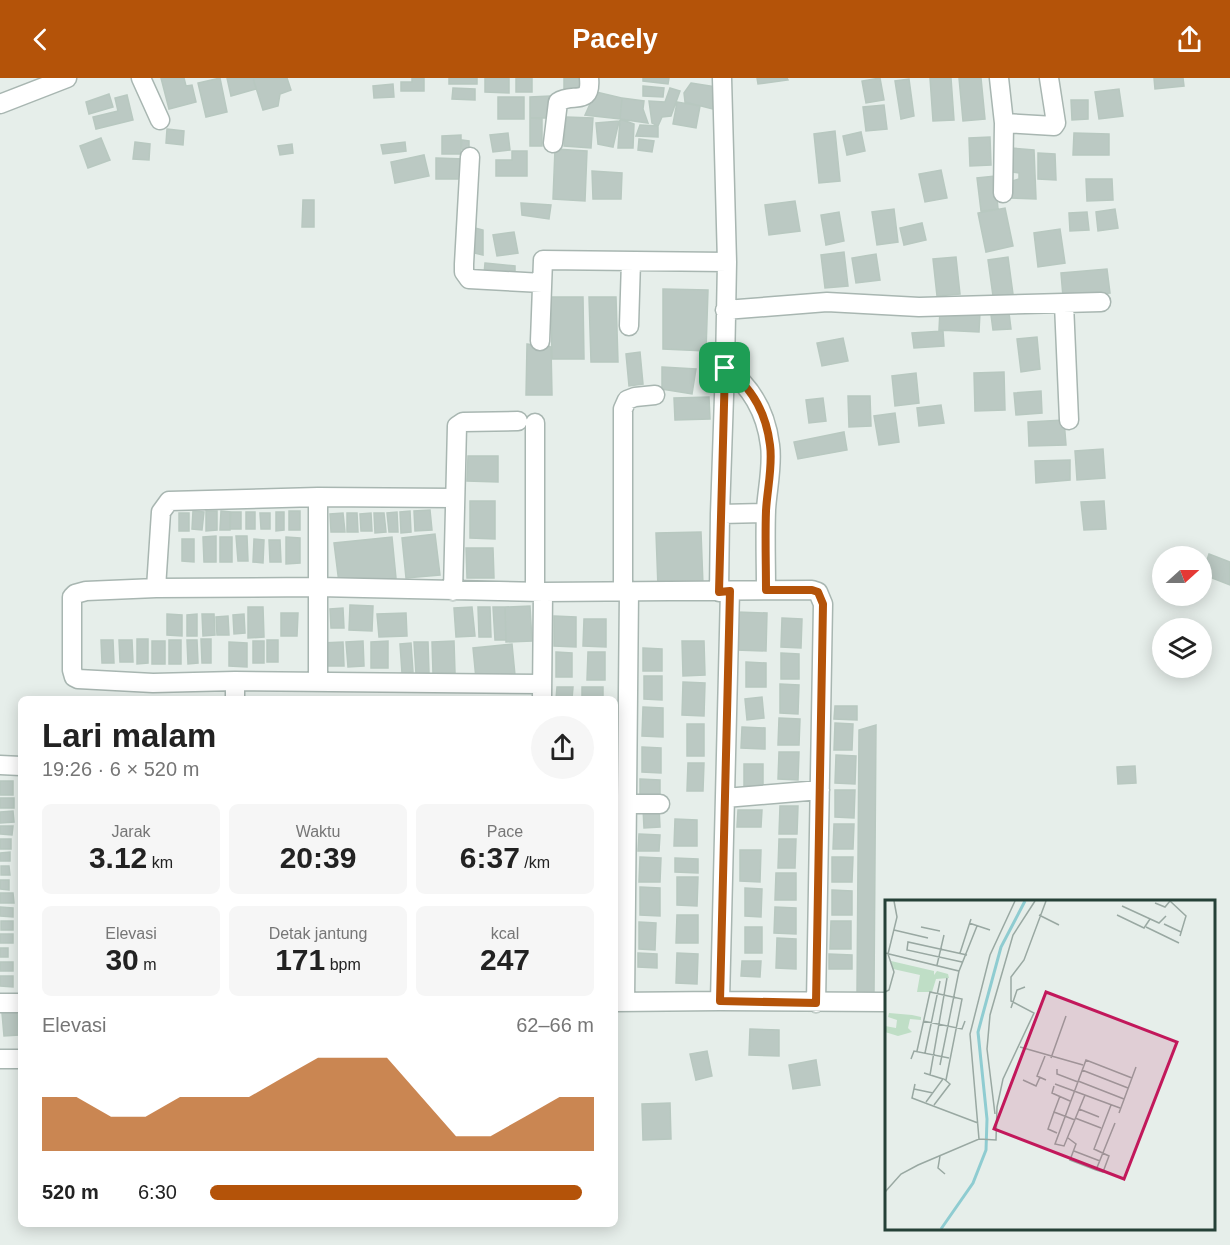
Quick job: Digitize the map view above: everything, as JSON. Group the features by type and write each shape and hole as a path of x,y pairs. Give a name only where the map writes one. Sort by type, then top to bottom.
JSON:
{"street":[{"path":"0,104 68,78"},
{"path":"141,78 160,120"},
{"path":"553,143 558,102 561,99 582,98 587,95 590,86 589,78"},
{"path":"720,1001 725,798 724,591 720,514 727,262 722,78"},
{"path":"999,78 1004,123 1003,193"},
{"path":"1004,123 1054,126 1056,123 1049,78"},
{"path":"470,157 464,264 466,275 469,279 542,284"},
{"path":"540,341 543,260 727,262"},
{"path":"629,326 631,261"},
{"path":"725,310 827,302 919,307 1101,303"},
{"path":"1064,304 1069,420"},
{"path":"725,368 741,379 752,392 767,427 771,447 766,513 766,590"},
{"path":"655,395 627,400 623,409 626,591 620,1002 885,1002"},
{"path":"453,591 457,426 463,422 527,422 539,592 542,691 412,691 325,687 152,691 84,681 74,677 72,670 72,599 75,594 86,591 318,587 453,591 539,592 766,590 818,592 823,604 816,1003"},
{"path":"156,588 161,512 169,501 318,497 454,498"},
{"path":"318,497 318,587 325,687"},
{"path":"720,514 766,513"},
{"path":"0,765 18,766"},
{"path":"725,798 820,790"},
{"path":"623,811 660,804"},
{"path":"0,1003 18,1003"},
{"path":"0,1059 18,1059"}],"building":[{"path":"161,78 184,78 186,86 192,85 196,102 169,109"},
{"path":"220,78 227,112 206,117 198,83"},
{"path":"227,78 253,78 256,89 231,96"},
{"path":"253,78 287,78 291,90 280,94 278,106 263,110"},
{"path":"412,78 424,78 424,91 401,91 401,82 412,82"},
{"path":"449,78 477,78 477,84 449,84"},
{"path":"485,78 509,78 509,93 485,92"},
{"path":"516,78 532,78 532,92 516,92"},
{"path":"564,78 584,78 585,92 564,94"},
{"path":"643,78 669,78 668,84 643,81"},
{"path":"757,78 787,78 788,80 758,84"},
{"path":"880,78 884,100 866,103 862,81"},
{"path":"930,78 951,78 954,120 933,121"},
{"path":"959,78 981,78 985,119 963,121"},
{"path":"1154,78 1183,78 1184,86 1155,89"},
{"path":"909,79 914,116 901,119 895,81"},
{"path":"691,83 717,87 712,97 713,109 685,102 684,93"},
{"path":"393,84 394,97 374,98 373,86"},
{"path":"643,86 664,88 663,97 643,96"},
{"path":"453,88 475,89 475,100 452,99"},
{"path":"670,88 680,91 671,116 662,117 658,126 652,123 649,101 665,102"},
{"path":"1119,89 1123,116 1099,119 1095,92"},
{"path":"592,91 622,98 620,119 585,115"},
{"path":"109,94 113,107 89,114 86,102"},
{"path":"127,95 133,120 96,129 93,117 118,111 115,98"},
{"path":"550,96 550,118 530,118 530,97"},
{"path":"498,97 524,97 524,119 498,119"},
{"path":"622,98 644,101 643,109 648,123 620,119"},
{"path":"1071,100 1088,100 1088,119 1072,120"},
{"path":"677,102 700,106 696,128 673,124"},
{"path":"884,105 887,129 866,131 863,107"},
{"path":"566,117 593,118 591,148 564,146"},
{"path":"530,118 542,119 542,146 530,146"},
{"path":"620,119 634,124 633,148 618,148"},
{"path":"619,121 613,147 598,144 596,123"},
{"path":"640,125 658,126 658,137 636,136"},
{"path":"167,129 184,131 183,145 166,143"},
{"path":"835,131 840,181 819,183 814,134"},
{"path":"861,132 865,151 847,155 843,136"},
{"path":"508,133 510,150 493,152 490,135"},
{"path":"1074,133 1109,134 1109,155 1073,155"},
{"path":"461,135 461,154 442,154 442,136"},
{"path":"990,137 991,165 970,166 969,138"},
{"path":"101,138 110,160 88,168 80,146"},
{"path":"639,139 654,141 652,152 638,150"},
{"path":"462,140 469,141 469,150 461,149"},
{"path":"135,142 150,144 149,160 133,159"},
{"path":"405,142 406,151 383,154 381,145"},
{"path":"292,144 293,153 280,155 278,146"},
{"path":"1011,148 1034,150 1036,199 1008,198 1012,181 1019,179 1019,173 1012,172"},
{"path":"555,149 587,151 585,201 553,199"},
{"path":"512,151 527,151 527,176 496,176 496,160 512,160"},
{"path":"1038,153 1055,154 1056,180 1038,179"},
{"path":"424,155 429,176 395,183 391,162"},
{"path":"436,158 464,159 464,179 436,179"},
{"path":"941,170 947,198 925,202 919,174"},
{"path":"592,171 622,173 621,199 593,199"},
{"path":"995,176 998,209 981,211 977,178"},
{"path":"1086,179 1112,179 1113,200 1087,201"},
{"path":"303,200 314,200 314,227 302,227"},
{"path":"795,201 800,231 769,235 765,205"},
{"path":"521,203 551,205 549,219 522,215"},
{"path":"1005,208 1013,246 986,252 978,213"},
{"path":"894,209 898,242 877,245 872,212"},
{"path":"1115,209 1118,228 1098,231 1096,212"},
{"path":"839,212 844,241 826,245 821,215"},
{"path":"1087,212 1089,230 1070,231 1069,213"},
{"path":"922,223 926,240 904,245 900,228"},
{"path":"471,227 483,230 483,255 470,252"},
{"path":"1060,229 1065,263 1038,267 1034,233"},
{"path":"514,232 518,253 497,256 493,235"},
{"path":"844,252 848,286 825,288 821,255"},
{"path":"876,254 880,280 856,283 852,258"},
{"path":"956,257 960,294 937,296 933,259"},
{"path":"1008,257 1013,294 993,296 988,260"},
{"path":"485,263 515,266 515,276 484,274"},
{"path":"1107,269 1110,293 1063,297 1061,273"},
{"path":"663,289 708,290 706,351 663,349"},
{"path":"551,297 583,297 584,359 552,359"},
{"path":"589,297 616,297 618,362 591,362"},
{"path":"940,310 980,312 979,332 939,330"},
{"path":"1009,313 1011,329 993,330 991,315"},
{"path":"943,331 944,346 914,348 912,333"},
{"path":"1037,337 1040,369 1021,372 1017,339"},
{"path":"843,338 848,361 822,366 817,343"},
{"path":"527,344 551,347 552,395 526,395"},
{"path":"640,352 643,384 629,386 626,354"},
{"path":"662,367 696,369 692,394 662,389"},
{"path":"1004,372 1005,410 975,411 974,373"},
{"path":"916,373 919,403 895,406 892,376"},
{"path":"1041,391 1042,413 1016,415 1014,393"},
{"path":"848,396 870,396 871,426 849,427"},
{"path":"709,397 710,419 675,420 674,398"},
{"path":"823,398 826,421 809,423 806,400"},
{"path":"941,405 944,423 919,426 917,408"},
{"path":"895,413 899,442 879,445 874,416"},
{"path":"1064,420 1066,445 1029,446 1028,422"},
{"path":"844,432 847,450 798,459 794,442"},
{"path":"1103,449 1105,478 1077,480 1075,451"},
{"path":"468,456 498,456 498,482 467,481"},
{"path":"1070,460 1070,480 1036,483 1035,461"},
{"path":"470,501 495,501 495,539 470,538"},
{"path":"1104,501 1106,529 1084,530 1081,502"},
{"path":"430,510 432,530 415,531 414,511"},
{"path":"193,511 204,512 202,530 192,529"},
{"path":"206,511 217,511 217,530 206,531"},
{"path":"221,511 231,512 230,530 220,530"},
{"path":"289,511 300,511 300,530 289,530"},
{"path":"410,511 411,532 401,533 400,512"},
{"path":"230,512 241,512 241,529 230,529"},
{"path":"246,512 255,512 255,529 246,529"},
{"path":"276,512 284,512 284,530 276,531"},
{"path":"397,512 398,532 389,532 387,513"},
{"path":"179,513 189,513 189,531 179,531"},
{"path":"260,513 270,513 270,529 261,529"},
{"path":"343,513 345,532 331,532 330,514"},
{"path":"347,513 357,513 358,532 347,532"},
{"path":"371,513 372,531 361,531 360,514"},
{"path":"374,513 384,513 386,532 375,533"},
{"path":"701,532 703,585 658,587 656,533"},
{"path":"435,534 440,575 406,578 402,538"},
{"path":"216,536 216,562 204,562 203,537"},
{"path":"236,536 247,536 248,561 238,561"},
{"path":"220,537 232,537 232,562 220,562"},
{"path":"286,537 300,538 300,563 286,564"},
{"path":"392,537 396,578 339,583 334,543"},
{"path":"182,539 194,539 194,562 182,561"},
{"path":"254,539 264,540 263,563 253,562"},
{"path":"269,540 280,540 281,562 270,562"},
{"path":"466,548 493,548 494,578 467,578"},
{"path":"1212,555 1230,562 1230,585 1212,578"},
{"path":"350,605 373,606 372,631 349,630"},
{"path":"530,606 532,641 506,642 505,607"},
{"path":"248,607 263,607 264,637 248,638"},
{"path":"472,607 475,636 456,637 454,608"},
{"path":"478,607 490,607 491,637 479,637"},
{"path":"493,607 505,607 506,640 495,640"},
{"path":"343,608 344,628 331,628 330,609"},
{"path":"737,612 767,613 766,651 736,650"},
{"path":"281,613 298,613 297,636 281,636"},
{"path":"406,613 407,636 379,637 377,614"},
{"path":"167,614 182,615 182,636 167,635"},
{"path":"197,614 197,636 187,636 187,615"},
{"path":"202,614 214,614 215,635 203,636"},
{"path":"244,614 245,633 234,634 233,615"},
{"path":"228,616 229,635 217,635 216,617"},
{"path":"554,616 576,617 576,647 554,646"},
{"path":"782,618 802,619 801,648 781,647"},
{"path":"584,619 606,619 606,647 583,646"},
{"path":"137,639 148,639 148,663 137,664"},
{"path":"201,639 211,639 211,663 202,663"},
{"path":"101,640 113,640 114,663 102,663"},
{"path":"119,640 132,640 133,662 120,662"},
{"path":"169,640 181,640 181,664 169,664"},
{"path":"187,640 197,640 198,663 188,664"},
{"path":"267,640 278,640 278,662 267,662"},
{"path":"152,641 165,641 165,664 152,664"},
{"path":"253,641 264,641 264,663 253,663"},
{"path":"363,641 364,666 348,667 346,642"},
{"path":"388,641 388,668 371,668 371,642"},
{"path":"454,641 455,673 433,674 432,642"},
{"path":"682,641 704,641 705,675 683,676"},
{"path":"229,642 247,643 247,667 229,666"},
{"path":"343,642 344,666 322,666 321,643"},
{"path":"414,642 428,642 429,673 416,674"},
{"path":"411,643 413,672 402,673 400,644"},
{"path":"512,644 515,675 476,679 473,648"},
{"path":"643,648 662,649 662,671 643,671"},
{"path":"556,652 572,653 572,677 556,677"},
{"path":"588,652 605,652 605,680 587,680"},
{"path":"781,653 799,654 799,679 781,679"},
{"path":"746,662 766,663 766,687 746,687"},
{"path":"644,676 662,676 662,700 644,699"},
{"path":"683,682 705,683 704,716 682,715"},
{"path":"780,684 799,685 798,714 780,713"},
{"path":"557,687 573,687 572,696 556,696"},
{"path":"582,687 603,687 603,696 582,696"},
{"path":"762,697 764,718 747,720 745,699"},
{"path":"835,706 857,706 857,720 834,719"},
{"path":"643,707 663,708 663,737 642,736"},
{"path":"779,718 800,719 799,745 778,745"},
{"path":"835,723 853,724 852,750 834,750"},
{"path":"687,724 704,724 704,756 687,756"},
{"path":"876,725 874,993 857,993 859,730"},
{"path":"742,727 765,728 765,749 741,748"},
{"path":"642,747 661,748 661,773 642,772"},
{"path":"779,752 799,752 798,780 778,779"},
{"path":"836,755 856,756 855,784 835,783"},
{"path":"688,763 704,763 703,791 687,791"},
{"path":"744,764 763,764 763,788 744,788"},
{"path":"1135,766 1136,783 1118,784 1117,767"},
{"path":"640,779 660,780 660,796 640,796"},
{"path":"0,781 13,781 13,795 0,795"},
{"path":"835,790 855,790 854,818 835,817"},
{"path":"0,798 14,798 14,808 0,808"},
{"path":"780,806 798,806 797,834 779,834"},
{"path":"659,807 660,827 644,828 643,808"},
{"path":"738,810 762,810 761,827 737,827"},
{"path":"13,811 14,822 0,823 0,812"},
{"path":"675,819 697,820 697,846 674,846"},
{"path":"834,824 854,824 853,849 833,849"},
{"path":"0,826 13,826 12,835 0,834"},
{"path":"639,834 660,835 659,851 638,851"},
{"path":"0,839 11,839 11,849 0,849"},
{"path":"779,839 796,839 795,868 778,868"},
{"path":"740,850 761,850 760,882 740,881"},
{"path":"10,852 10,861 0,861 0,853"},
{"path":"640,857 661,858 660,882 639,882"},
{"path":"832,857 853,857 852,882 832,882"},
{"path":"675,858 698,859 698,873 675,872"},
{"path":"1,866 9,866 10,875 1,875"},
{"path":"776,873 796,873 796,900 775,900"},
{"path":"677,877 698,877 697,906 677,905"},
{"path":"0,880 9,880 9,890 0,889"},
{"path":"640,887 660,888 660,916 640,915"},
{"path":"745,888 762,889 761,917 745,916"},
{"path":"832,890 852,891 852,915 832,915"},
{"path":"0,893 13,893 14,903 0,903"},
{"path":"0,907 13,908 13,917 0,916"},
{"path":"775,907 796,908 796,934 774,933"},
{"path":"677,915 698,915 698,943 676,943"},
{"path":"1,921 13,921 13,930 1,930"},
{"path":"831,921 851,921 851,949 830,949"},
{"path":"639,922 656,923 655,950 639,949"},
{"path":"745,927 762,927 762,953 745,953"},
{"path":"0,934 13,934 13,943 0,943"},
{"path":"777,938 796,939 796,969 776,968"},
{"path":"0,948 8,948 8,957 0,957"},
{"path":"638,953 657,954 657,968 638,967"},
{"path":"677,953 698,954 697,984 676,983"},
{"path":"829,954 852,955 852,969 829,969"},
{"path":"742,961 761,961 760,977 741,976"},
{"path":"0,962 13,962 13,971 0,971"},
{"path":"0,976 13,976 13,987 0,986"},
{"path":"17,1012 18,1035 4,1036 2,1013"},
{"path":"750,1029 779,1030 779,1056 749,1055"},
{"path":"707,1051 712,1076 696,1080 690,1054"},
{"path":"816,1060 820,1085 793,1089 789,1065"},
{"path":"670,1103 671,1139 643,1140 642,1104"}],"route":[{"path":"725,368 741,379 752,392 767,427 771,447 766,513 766,590 812,590 818,592 823,604 816,1003 720,1001 730,591 719,592 725,368"}]}
